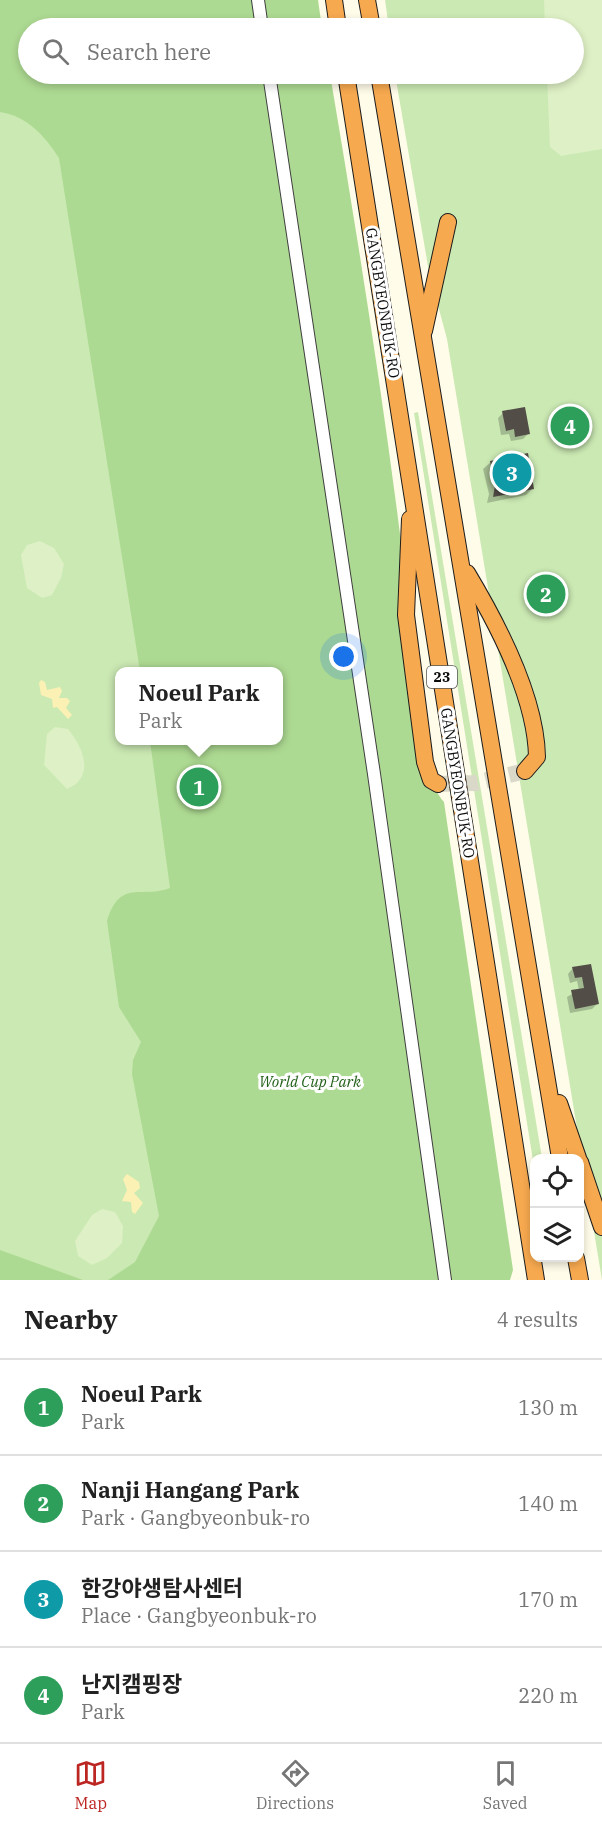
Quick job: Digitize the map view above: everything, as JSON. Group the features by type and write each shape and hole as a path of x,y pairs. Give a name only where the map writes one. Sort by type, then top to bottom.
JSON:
{"highway":[{"path":"334,0 337,18"},
{"path":"368,0 371,18"},
{"name":"GANGBYEONBUK-RO","path":"347,84 536,1280"},
{"name":"23","path":"381,84 559,1154"},
{"path":"422,340 448,222"},
{"path":"411,482 406,615 425,762 431,780 438,784"},
{"path":"462,564 499,627 536,732 537,757 525,771"},
{"path":"544,1059 577,1154"},
{"path":"584,1175 602,1227"},
{"path":"526,1280 527,1224"},
{"path":"577,1262 580,1280"}],"street":[{"path":"258,0 261,18"},
{"path":"270,84 374,774 445,1280"}],"green space":[{"name":"World Cup Park","path":"0,0 18,18 18,84 299,84 461,1280 0,1280"},
{"name":"World Cup Park","path":"0,0 318,0 321,18 18,18 18,84 332,84 388,441 423,736 431,776 444,802 513,1270 510,1280 108,1280 135,1262 159,1216 132,1074 133,1060 141,1042 119,1007 107,921 118,899 125,895 170,888 151,745 283,745 283,667 139,667 59,158 34,128 19,118 0,112"},
{"path":"385,0 602,0 602,1280 584,1171 584,1154 581,1154 447,339 429,272 397,84 584,84 584,18 388,18"},
{"path":"544,0 602,0 602,149 561,156 550,147 547,84 584,84 584,18 545,18"},
{"path":"418,412 541,1154 532,1154 414,413"},
{"path":"40,541 54,548 64,564 61,578 52,595 42,598 27,588 21,555 27,545"},
{"path":"55,727 68,729 78,744 84,761 82,777 67,789 44,765 47,734"},
{"path":"102,1209 115,1212 123,1226 122,1243 107,1258 92,1265 78,1256 75,1241 92,1215"},
{"path":"0,1250 83,1280 0,1280"}],"sand":[{"path":"41,680 45,682 47,690 60,687 62,691 59,698 67,698 70,701 66,708 72,715 68,719 57,707 53,708 52,699 41,695 39,683"},
{"path":"127,1174 139,1182 140,1188 134,1193 143,1203 135,1214 132,1212 131,1202 122,1201 127,1190 123,1179"}],"building":[{"path":"525,407 530,434 515,437 514,429 506,431 502,411"},
{"path":"528,453 534,489 493,497 495,486 490,461"},
{"path":"591,964 599,1004 575,1009 571,990 584,988 582,977 575,978 572,967"}],"tunnel":[{"path":"438,784 476,783 525,771"}],"place":[{"name":"난지캠핑장","path":"570,426"},
{"name":"한강야생탐사센터","path":"512,473"},
{"name":"Nanji Hangang Park","path":"546,594"},
{"name":"Noeul Park","path":"199,787"}]}
